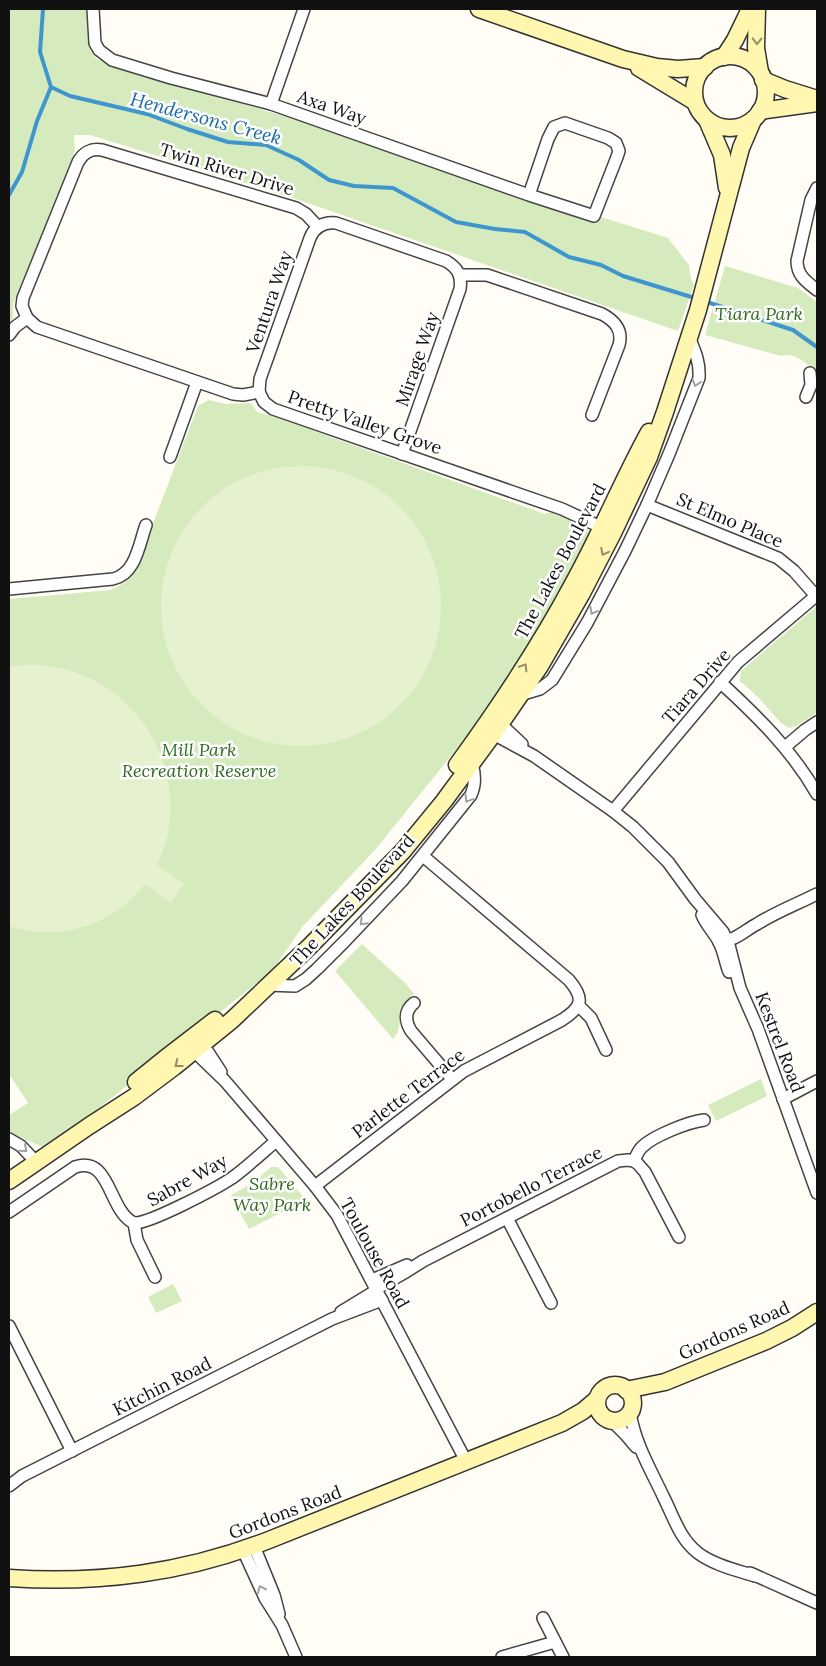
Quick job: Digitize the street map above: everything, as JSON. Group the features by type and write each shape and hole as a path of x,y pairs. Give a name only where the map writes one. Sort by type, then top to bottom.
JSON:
{"street":[{"name":"Axa Way","path":"93,9 95,43 99,50 112,60 171,78 271,104 529,195 594,216 617,157 618,147 614,141 564,123 554,127 529,195"},
{"path":"271,104 304,9"},
{"path":"479,9 623,59 657,67 678,69 704,67"},
{"path":"724,57 735,40 750,9"},
{"path":"757,9 756,48 761,76 766,90 764,101 757,115 744,125 735,128 725,128 715,125 699,112 694,92 699,74 710,62 724,57 744,59 753,64 761,76 786,89 817,99"},
{"path":"623,59 695,102"},
{"path":"757,115 817,103"},
{"name":"The Lakes Boulevard","path":"9,1181 88,1126 134,1097 195,1045 232,1020 310,946 375,878 520,695 540,666 582,593 675,378 704,292 741,148 757,115"},
{"name":"The Lakes Boulevard","path":"707,120 722,156 728,195"},
{"name":"Twin River Drive","path":"27,318 22,306 23,298 78,162 89,151 102,150 296,208 301,210 318,227"},
{"path":"817,188 811,200 797,261 797,267 803,278 817,290"},
{"path":"318,227 327,222 336,222 446,261 455,266 460,275 487,275 602,314 615,322 620,333 619,345 592,415"},
{"name":"Ventura Way","path":"259,392 260,379 310,238 318,227"},
{"name":"Mirage Way","path":"402,454 460,289 460,275"},
{"path":"9,335 15,327 27,318 37,327 233,394 243,395 259,392"},
{"path":"520,695 547,684 559,670 607,586 647,505 699,378 698,356 689,337"},
{"path":"806,397 813,380"},
{"path":"170,457 197,382"},
{"name":"Pretty Valley Grove","path":"259,392 264,402 273,409 562,509 608,531"},
{"name":"St Elmo Place","path":"647,505 778,558 794,571 817,596"},
{"path":"9,589 113,579 121,576 129,569 132,563 146,525"},
{"name":"The Lakes Boulevard","path":"494,728 553,621 608,531"},
{"name":"Tiara Drive","path":"613,811 720,682 745,656 817,596"},
{"path":"720,682 753,712 785,747 817,794"},
{"path":"785,747 817,722"},
{"name":"Kestrel Road","path":"494,728 506,729 534,756 633,827 662,856 724,940 740,988 750,1008 817,1193"},
{"name":"The Lakes Boulevard","path":"267,985 288,987 300,984 370,916 423,856 471,795 475,779 469,759"},
{"path":"423,856 569,980 579,994 578,1006 591,1018 606,1050"},
{"path":"724,940 735,931 758,923 817,894"},
{"path":"414,1003 406,1012 407,1024 452,1079"},
{"name":"Parlette Terrace","path":"315,1186 452,1079 473,1065 562,1020 570,1015 578,1006"},
{"name":"Toulouse Road","path":"195,1045 208,1052 225,1081 315,1186 337,1215 466,1461"},
{"path":"783,1099 817,1081"},
{"path":"679,1237 646,1172 634,1161 640,1150 648,1143 689,1122 704,1120"},
{"path":"9,1139 21,1146 36,1162"},
{"name":"Sabre Way","path":"134,1223 153,1219 232,1178 276,1140"},
{"name":"Portobello Terrace","path":"377,1290 423,1260 618,1161 634,1161"},
{"path":"9,1212 75,1167 87,1164 92,1166 100,1172 120,1211 134,1223 137,1240 155,1277"},
{"path":"507,1218 551,1303"},
{"name":"Kitchin Road","path":"9,1486 22,1476 332,1319 346,1315 377,1290"},
{"name":"Gordons Road","path":"630,1402 665,1382 772,1338 817,1312"},
{"path":"9,1326 72,1451"},
{"path":"643,1457 625,1434 598,1410 597,1399 607,1387 617,1386 630,1402 633,1430 643,1457 664,1498 691,1538 699,1546 755,1576 817,1603"},
{"name":"Gordons Road","path":"562,1423 597,1399"},
{"path":"608,1419 622,1419 630,1402"},
{"name":"Gordons Road","path":"9,1578 59,1580 122,1577 192,1565 248,1548 562,1423 581,1419 608,1419"},
{"path":"248,1548 265,1598 282,1626 296,1657"},
{"path":"542,1618 563,1657"},
{"path":"502,1657 555,1642"}],"green space":[{"path":"9,9 86,9 90,49 95,58 104,62 300,121 587,221 593,221 601,217 668,238 689,265 694,285 678,331 293,198 90,135 74,135 75,151 13,304 13,318 9,324"},
{"name":"Tiara Park","path":"725,266 798,288 817,302 817,372 805,362 791,355 781,356 705,335"},
{"name":"Mill Park Recreation Reserve","path":"209,400 225,404 251,403 257,412 545,514 551,512 568,518 588,530 590,542 477,731 455,751 375,850 303,926 272,971 47,1149 9,1132 9,1115 28,1103 9,1074 9,599 111,590 124,583 134,573 198,406"},
{"path":"301,466 328,469 355,477 379,490 400,507 417,528 430,552 438,579 441,606 438,633 430,660 417,684 400,705 379,722 355,735 328,743 301,746 274,743 247,735 223,722 202,705 185,684 172,660 164,633 161,606 164,579 172,552 185,528 202,507 223,490 247,477 274,469"},
{"path":"817,606 817,713 796,726 789,728 781,723 759,698 740,681 741,671"},
{"path":"23,665 55,667 85,676 111,691 134,711 151,735 164,763 170,794 169,826 157,865 184,884 171,903 145,884 129,902 114,913 86,926 55,932 39,932 9,926 9,667"},
{"path":"362,944 406,984 414,994 403,1006 399,1028 393,1039 335,971"},
{"path":"761,1079 767,1096 716,1121 708,1105"},
{"name":"Sabre Way Park","path":"271,1167 278,1167 306,1200 249,1229 231,1195 253,1183"},
{"path":"173,1284 182,1301 156,1313 148,1297"}],"waterway":[{"name":"Hendersons Creek","path":"43,9 40,52 51,87 70,96 147,114 228,142 266,145 299,160 329,180 354,186 393,188 456,222 525,232 569,257 601,265 623,276 698,299"},
{"path":"9,195 22,172 37,121 51,87"},
{"name":"Hendersons Creek","path":"704,301 793,330 817,347"}]}
